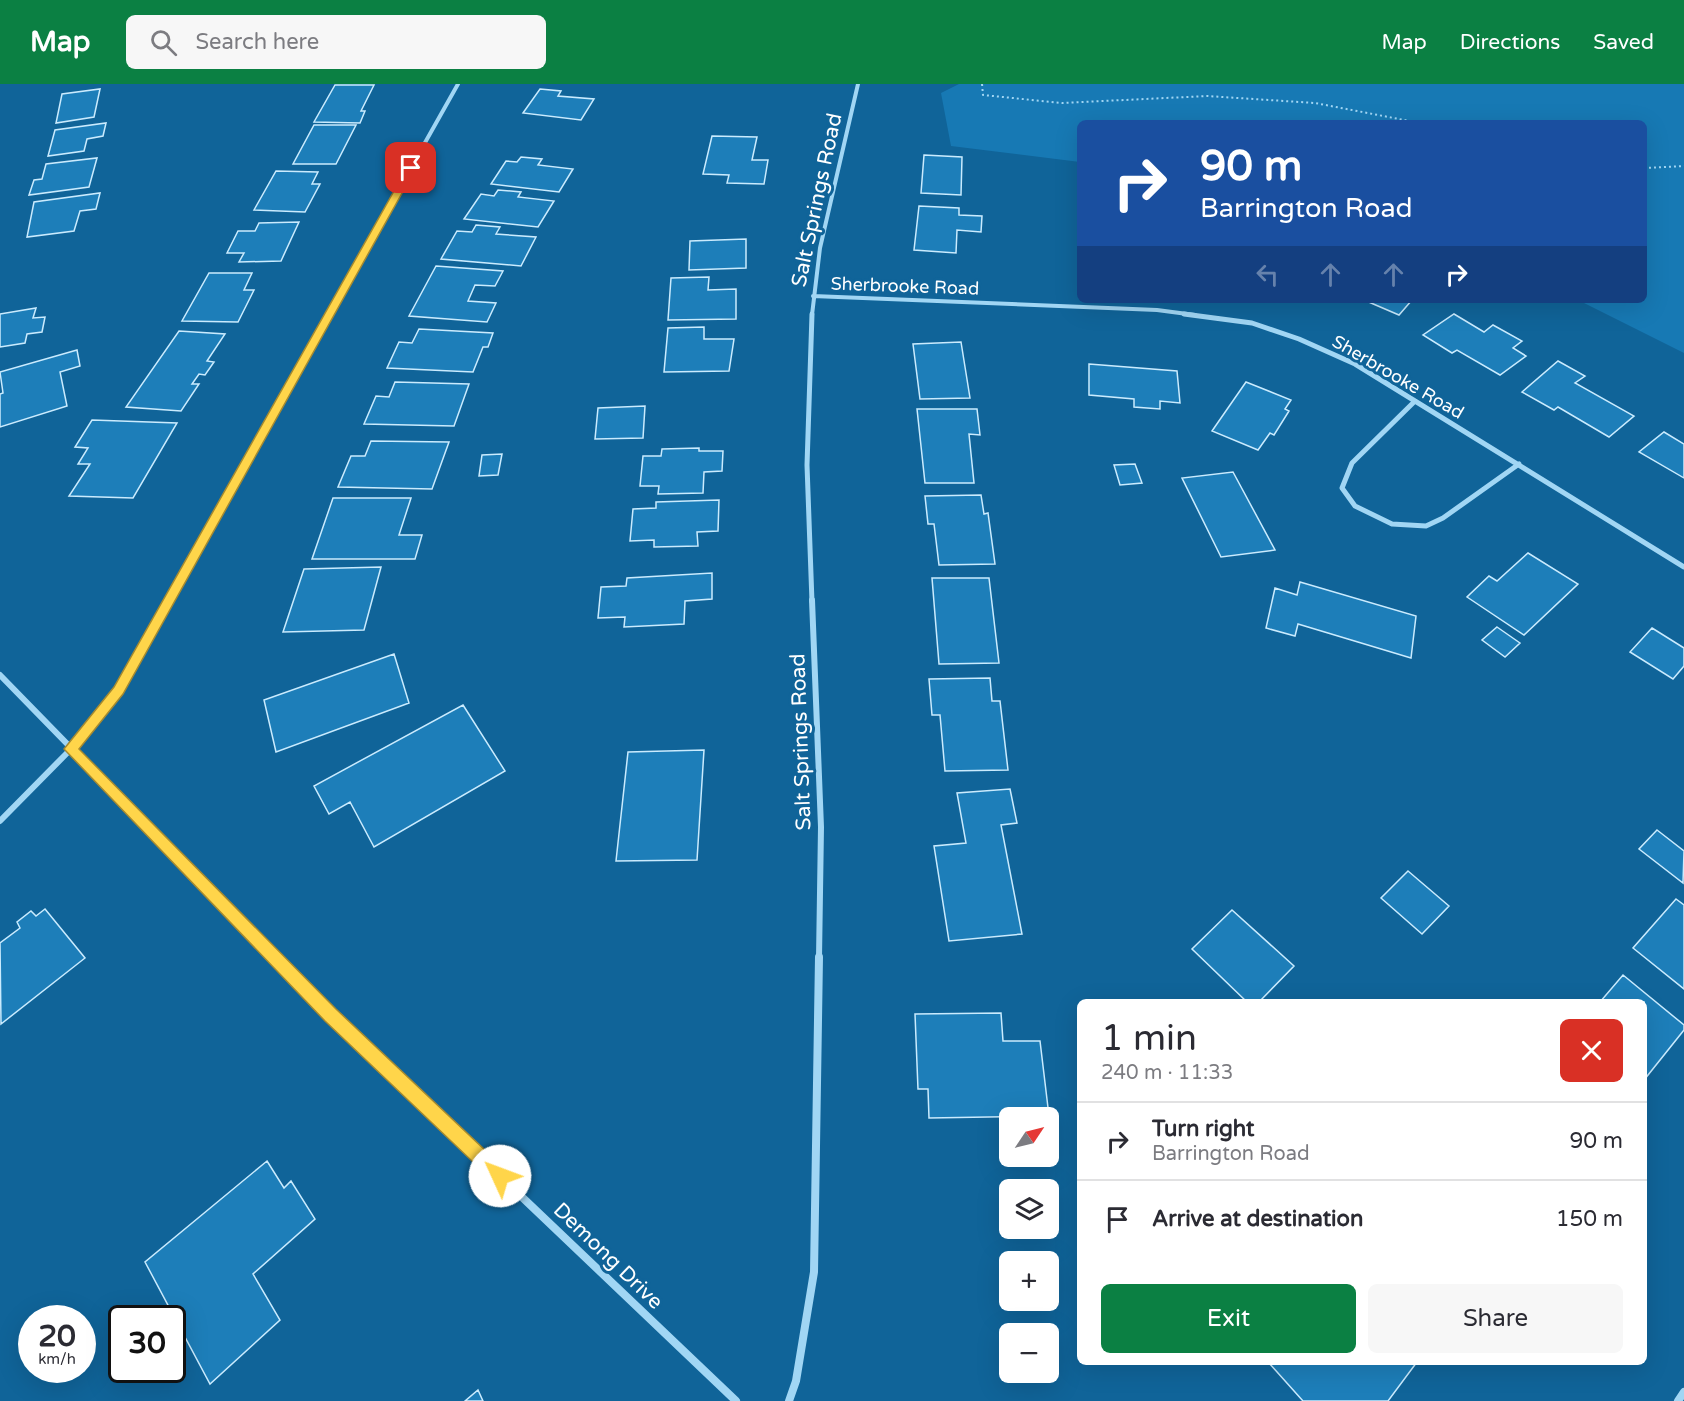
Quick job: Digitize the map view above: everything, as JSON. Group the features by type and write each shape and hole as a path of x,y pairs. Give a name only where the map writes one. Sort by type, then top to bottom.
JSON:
{"street":[{"path":"0,821 70,749 118,690 458,84"},
{"name":"Salt Springs Road","path":"789,1401 814,1272 821,827 807,465 813,296 820,249 858,84"},
{"name":"Sherbrooke Road","path":"813,296 1157,310 1252,323 1299,339 1355,364 1684,567"},
{"path":"1415,400 1352,463 1342,488 1355,506 1392,524 1426,526 1443,518 1519,464"},
{"name":"Demong Drive","path":"0,675 331,1015 736,1401"},
{"path":"1678,1401 1684,1392"}],"path":[{"path":"982,84 983,95 1062,103 1207,96 1315,103 1404,120"},
{"path":"1647,168 1684,166"}],"shaded area":[{"path":"959,84 1684,84 1684,353 1584,303 1647,303 1647,120 1077,120 1077,162 951,146 941,93"}],"building":[{"path":"335,85 374,85 361,111 365,111 360,123 314,122"},
{"path":"100,89 94,117 56,123 62,94"},
{"path":"540,89 561,91 558,96 594,99 581,120 523,113"},
{"path":"106,123 103,136 87,139 84,151 48,156 55,130"},
{"path":"314,125 356,125 336,164 293,164"},
{"path":"712,136 757,137 752,160 768,160 764,184 727,183 729,175 703,174"},
{"path":"924,155 962,157 961,195 921,193"},
{"path":"521,157 542,159 538,165 573,169 559,192 491,184 506,161 517,162"},
{"path":"97,158 89,187 29,195 34,180 42,179 46,164"},
{"path":"276,171 318,172 312,184 320,184 305,212 254,210"},
{"path":"498,190 521,192 518,197 554,201 538,227 464,219 481,194 494,196"},
{"path":"100,193 96,209 80,211 74,231 27,237 34,202"},
{"path":"919,206 959,208 959,215 982,216 981,232 957,230 956,253 914,250"},
{"path":"299,222 281,261 239,262 244,253 227,253 238,231 255,231 259,223"},
{"path":"476,225 500,227 496,234 536,237 521,266 441,259 457,231 472,232"},
{"path":"746,239 746,268 689,270 690,241"},
{"path":"436,266 503,271 495,286 475,285 468,301 496,303 487,322 409,316"},
{"path":"209,273 252,273 244,290 254,290 238,322 182,321"},
{"path":"709,277 708,290 736,289 736,319 668,320 671,278"},
{"path":"1371,303 1409,303 1399,315"},
{"path":"36,308 33,318 45,317 42,332 27,334 25,343 0,347 0,314"},
{"path":"1454,314 1484,332 1493,325 1522,341 1513,348 1526,356 1500,375 1457,350 1452,353 1423,335"},
{"path":"704,327 704,339 734,339 729,371 664,372 668,328"},
{"path":"419,329 493,333 488,347 483,347 473,372 387,368 399,342 412,343"},
{"path":"179,331 225,334 207,361 214,362 205,375 199,374 192,384 199,384 181,411 126,407"},
{"path":"961,342 970,398 920,399 913,344"},
{"path":"77,350 80,366 60,372 67,406 0,427 0,394 3,393 0,372"},
{"path":"1558,361 1585,376 1575,383 1634,416 1609,437 1558,407 1554,410 1522,392"},
{"path":"1089,364 1177,371 1180,403 1160,401 1160,409 1134,407 1134,399 1089,395"},
{"path":"395,382 469,384 454,426 364,424 376,396 389,397"},
{"path":"1246,382 1291,400 1285,409 1289,411 1274,435 1270,433 1258,450 1212,431"},
{"path":"645,406 643,438 595,439 598,408"},
{"path":"917,409 977,409 980,435 969,434 974,483 925,483"},
{"path":"92,420 177,423 133,498 69,496 90,464 78,464 88,448 75,447"},
{"path":"1664,432 1684,444 1684,478 1639,452"},
{"path":"371,441 449,442 432,489 338,487 351,456 365,456"},
{"path":"699,448 699,451 723,451 722,471 704,472 703,493 658,494 659,486 640,486 643,456 661,456 662,449"},
{"path":"502,454 498,475 479,476 482,455"},
{"path":"1135,464 1142,483 1120,485 1114,465"},
{"path":"1233,472 1275,550 1221,557 1182,478"},
{"path":"981,495 984,514 988,513 995,564 939,565 934,524 928,524 925,496"},
{"path":"333,498 411,498 399,535 422,535 415,559 312,559"},
{"path":"719,500 718,531 697,532 698,546 654,547 654,540 630,541 633,509 656,508 656,502"},
{"path":"1528,553 1578,584 1524,635 1467,597 1489,576 1497,581"},
{"path":"381,567 364,630 283,632 304,569"},
{"path":"712,573 712,599 685,601 684,624 624,627 625,617 598,618 601,587 626,586 627,578"},
{"path":"932,578 989,578 999,663 939,664"},
{"path":"1300,582 1416,616 1411,658 1298,624 1295,636 1266,628 1275,588 1297,595"},
{"path":"1497,627 1520,643 1505,657 1482,640"},
{"path":"1652,628 1684,648 1684,666 1673,679 1630,652"},
{"path":"394,654 409,703 276,752 264,700"},
{"path":"990,678 992,701 1000,701 1008,770 945,771 940,715 932,715 929,679"},
{"path":"463,705 505,771 374,847 350,802 329,814 314,786"},
{"path":"704,750 697,860 616,861 628,752"},
{"path":"1010,789 1017,823 1001,825 1022,934 949,941 934,846 966,843 957,793"},
{"path":"1657,830 1684,851 1683,883 1639,849"},
{"path":"1408,871 1449,906 1422,934 1381,898"},
{"path":"1676,899 1684,905 1684,989 1633,948"},
{"path":"45,909 85,958 1,1024 0,943 20,928 17,922 31,911 36,916"},
{"path":"1232,910 1294,966 1262,999 1244,999 1192,949"},
{"path":"1623,975 1684,1025 1684,1030 1647,1076 1647,999 1603,999"},
{"path":"1001,1013 1003,1041 1040,1041 1048,1107 999,1107 999,1117 929,1118 928,1089 918,1089 915,1014"},
{"path":"267,1161 284,1188 291,1181 315,1219 253,1274 280,1320 210,1384 186,1339 186,1305 168,1305 145,1262"},
{"path":"1271,1365 1415,1365 1388,1401 1303,1401"},
{"path":"478,1390 483,1401 465,1401"}],"route":[{"path":"411,168 118,690 70,749 331,1015 500,1176"}]}
